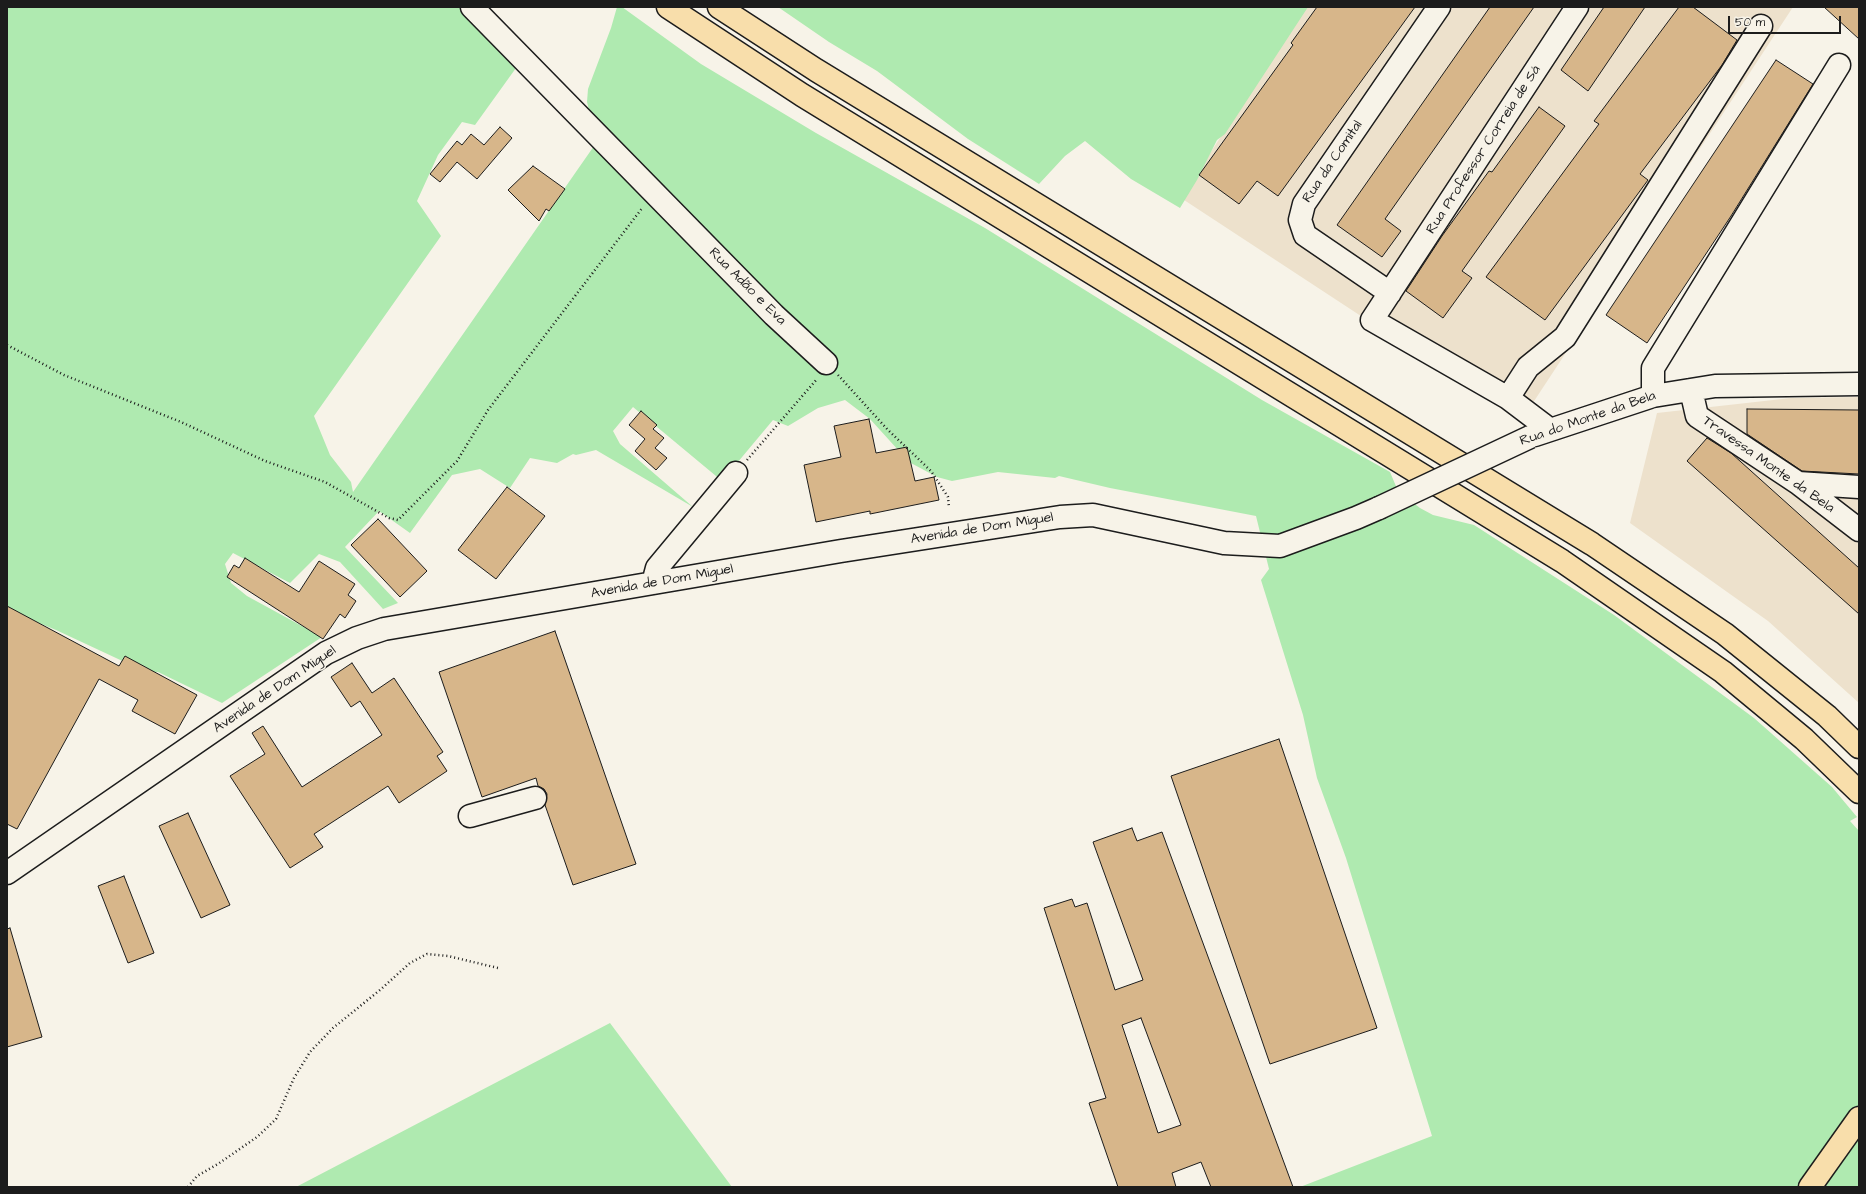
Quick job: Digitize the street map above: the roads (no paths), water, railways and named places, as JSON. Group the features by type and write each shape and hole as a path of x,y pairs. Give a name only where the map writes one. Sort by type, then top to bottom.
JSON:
{"main road":[{"path":"668,7 802,96 1562,561 1723,672 1804,739 1859,792"},
{"path":"719,7 822,74 1592,544 1726,634 1827,716 1859,747"},
{"path":"1810,1187 1859,1118"}],"street":[{"name":"Rua Adão e Eva","path":"472,7 774,315 826,363"},
{"name":"Rua da Comital","path":"1390,293 1305,235 1300,220 1304,204 1439,7"},
{"name":"Rua Professor Correia de Sá","path":"1508,398 1372,320 1577,7"},
{"path":"1540,433 1508,398 1528,367 1566,338 1761,26"},
{"path":"1654,396 1653,368 1839,65"},
{"name":"Rua do Monte da Bela","path":"1379,508 1540,433 1654,396 1715,386 1859,384"},
{"name":"Travessa Monte da Bela","path":"1691,390 1697,416 1798,483 1859,530"},
{"path":"653,583 657,568 736,473"},
{"path":"1798,483 1859,487"},
{"name":"Avenida de Dom Miguel","path":"7,873 326,653 357,638 384,629 653,583 1060,517 1093,516 1224,543 1280,546 1379,508"},
{"path":"470,816 535,798"}]}
